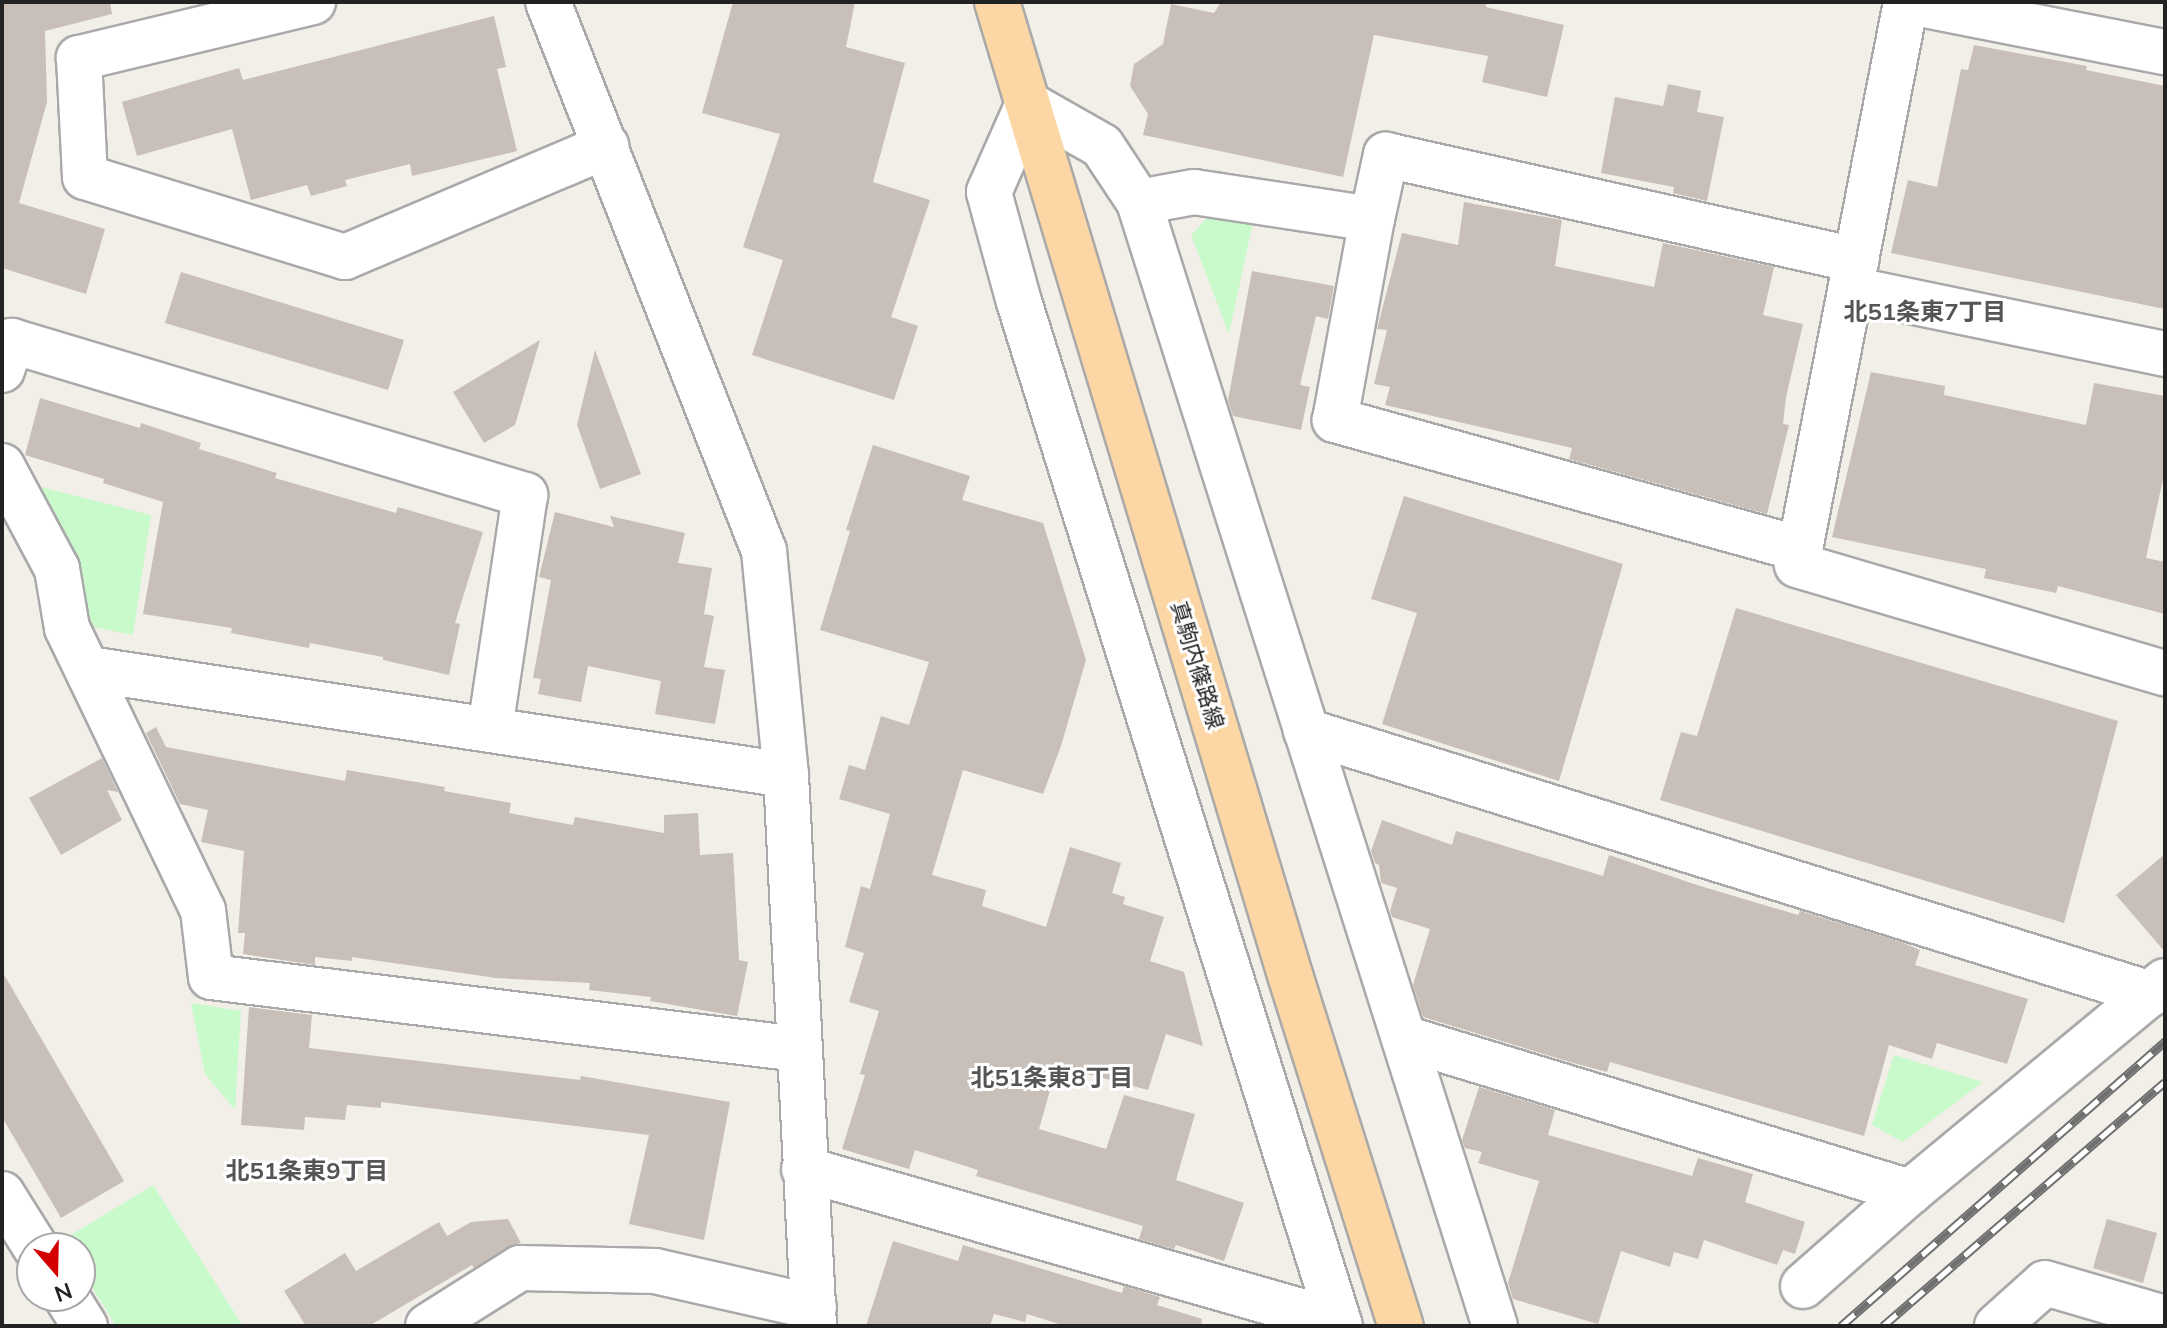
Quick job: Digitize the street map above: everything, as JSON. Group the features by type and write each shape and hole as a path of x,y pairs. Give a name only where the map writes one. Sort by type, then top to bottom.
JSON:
{"main road":[{"name":"真駒内篠路線","path":"997,2 1291,978 1401,1326"}],"street":[{"path":"313,2 79,58 85,177 345,257 606,146"},
{"path":"428,1326 520,1268 655,1271 814,1317 786,775 764,551 548,2"},
{"path":"2165,52 1908,2 1797,565 2165,673"},
{"path":"1339,1324 1019,302 989,192 1028,104 1102,146 1139,202 1495,1326"},
{"path":"1800,549 1335,420 1386,155 2165,354"},
{"path":"1139,202 1194,192 1372,219"},
{"path":"2,370 12,341 525,495 490,728"},
{"path":"2,466 57,569 67,628 203,910 211,977 798,1049"},
{"path":"89,669 786,775"},
{"path":"1306,731 2158,988"},
{"path":"1803,1286 1910,1192 2158,988"},
{"path":"1404,1038 1910,1192"},
{"path":"804,1169 1339,1324"},
{"path":"2,1194 26,1232"},
{"path":"1997,1326 2045,1283 2165,1318"}],"green space":[{"path":"1209,216 1253,222 1229,334 1191,235"},
{"path":"41,487 151,515 133,635 78,624 72,556"},
{"path":"191,1003 241,1011 235,1110 205,1074"},
{"path":"1894,1055 1983,1082 1903,1142 1872,1125"},
{"path":"153,1185 243,1326 116,1326 96,1294 96,1232 76,1232"}],"building":[{"path":"2,2 110,2 112,14 45,31 47,102 19,203 105,229 86,294 2,268"},
{"path":"733,2 855,2 846,47 905,63 873,182 930,200 891,317 918,326 894,400 752,355 783,260 743,247 780,134 702,113"},
{"path":"1221,2 1487,2 1486,7 1564,25 1547,97 1482,82 1488,56 1374,35 1343,177 1143,135 1148,114 1130,86 1134,64 1163,44 1171,4 1214,13"},
{"path":"494,16 506,67 497,69 517,151 412,176 410,164 345,180 347,186 311,196 307,185 251,200 232,129 137,156 122,102 239,68 243,80"},
{"path":"1974,45 2087,66 2086,70 2165,86 2165,309 1891,253 1908,180 1937,187 1961,69 1968,70"},
{"path":"1668,84 1701,91 1697,112 1724,117 1707,201 1673,193 1674,187 1601,173 1615,97 1663,106"},
{"path":"1464,202 1562,220 1555,266 1654,287 1663,243 1774,267 1763,315 1803,324 1786,397 1783,424 1789,425 1767,514 1569,459 1572,448 1385,405 1390,387 1374,384 1387,330 1377,329 1402,233 1458,245"},
{"path":"1252,271 1334,286 1328,319 1316,316 1300,385 1310,387 1301,430 1233,416 1228,400"},
{"path":"181,272 404,340 388,390 165,323"},
{"path":"540,340 515,425 484,443 453,392"},
{"path":"595,350 641,474 600,489 577,425"},
{"path":"1871,372 1945,386 1944,395 2086,425 2094,383 2165,396 2165,470 2146,558 2165,562 2165,614 2058,586 2056,593 1984,578 1986,569 1832,537"},
{"path":"40,398 140,428 141,423 201,443 199,449 277,473 275,478 396,513 398,507 483,532 455,623 460,624 449,675 383,660 383,657 310,643 309,648 231,633 232,628 143,614 163,502 103,483 104,479 25,455"},
{"path":"873,445 970,476 962,500 1043,523 1086,660 1061,746 1043,794 963,770 932,875 986,890 982,906 1046,927 1070,847 1121,863 1112,893 1125,897 1123,904 1164,917 1150,961 1184,972 1203,1046 1166,1034 1148,1090 1057,1066 1039,1129 1106,1149 1124,1095 1195,1114 1176,1180 1244,1203 1224,1261 1176,1245 1174,1249 1139,1239 1143,1226 976,1176 978,1170 915,1150 909,1169 842,1149 865,1075 860,1074 879,1011 849,1002 864,953 845,947 861,886 870,889 890,814 839,799 849,765 865,770 881,716 909,725 929,662 820,630 850,531 846,530"},
{"path":"1404,496 1623,564 1559,781 1382,724 1417,613 1371,599"},
{"path":"555,512 614,527 610,516 685,533 678,563 712,568 704,614 714,616 704,667 725,670 715,724 655,714 661,681 588,666 581,702 538,694 541,679 533,678 551,580 539,577"},
{"path":"1736,608 2118,721 2064,923 1660,800 1681,732 1697,736"},
{"path":"156,727 166,747 345,781 347,770 445,787 444,791 511,803 509,813 573,825 575,817 664,833 664,815 698,813 700,855 733,853 739,960 748,962 737,1016 650,1001 651,997 589,990 590,983 496,978 352,957 352,961 315,957 315,965 243,954 245,933 238,933 244,851 201,842 208,810 180,804 146,733"},
{"path":"102,758 118,792 107,790 122,820 61,855 29,798"},
{"path":"1382,820 1452,845 1456,831 1603,876 1609,855 1697,885 1798,915 1800,911 1901,942 1920,950 1915,965 2028,999 2007,1064 1937,1043 1932,1059 1889,1045 1864,1136 1610,1062 1607,1072 1423,1017 1413,985 1430,929 1392,917 1390,911 1397,888 1381,883 1379,865 1375,863 1371,851"},
{"path":"2165,854 2165,952 2116,895"},
{"path":"2,971 124,1181 61,1218 2,1117"},
{"path":"249,1007 312,1015 309,1048 580,1080 581,1076 730,1102 704,1240 629,1224 649,1135 381,1102 381,1108 347,1105 345,1120 305,1117 304,1130 241,1125"},
{"path":"1479,1087 1555,1110 1548,1135 1692,1176 1698,1158 1753,1174 1745,1202 1805,1222 1795,1254 1783,1250 1777,1265 1704,1240 1698,1259 1674,1252 1670,1267 1621,1251 1598,1324 1513,1299 1508,1283 1539,1181 1478,1163 1482,1152 1465,1148 1462,1140"},
{"path":"508,1219 521,1243 507,1247 474,1268 472,1265 369,1326 306,1326 284,1291 345,1253 356,1271 439,1222 447,1236 471,1222"},
{"path":"2107,1219 2157,1233 2143,1283 2093,1268"},
{"path":"893,1241 958,1261 963,1245 1122,1293 1124,1286 1160,1297 1157,1305 1202,1319 1201,1326 1065,1326 1027,1314 1025,1322 994,1314 990,1326 866,1326"}],"railway":[{"path":"1841,1326 2165,1041"},
{"path":"1883,1326 2165,1082"}],"district":[{"name":"北51条東7丁目","path":"1925,312"},
{"name":"北51条東8丁目","path":"1052,1078"},
{"name":"北51条東9丁目","path":"307,1171"}]}
